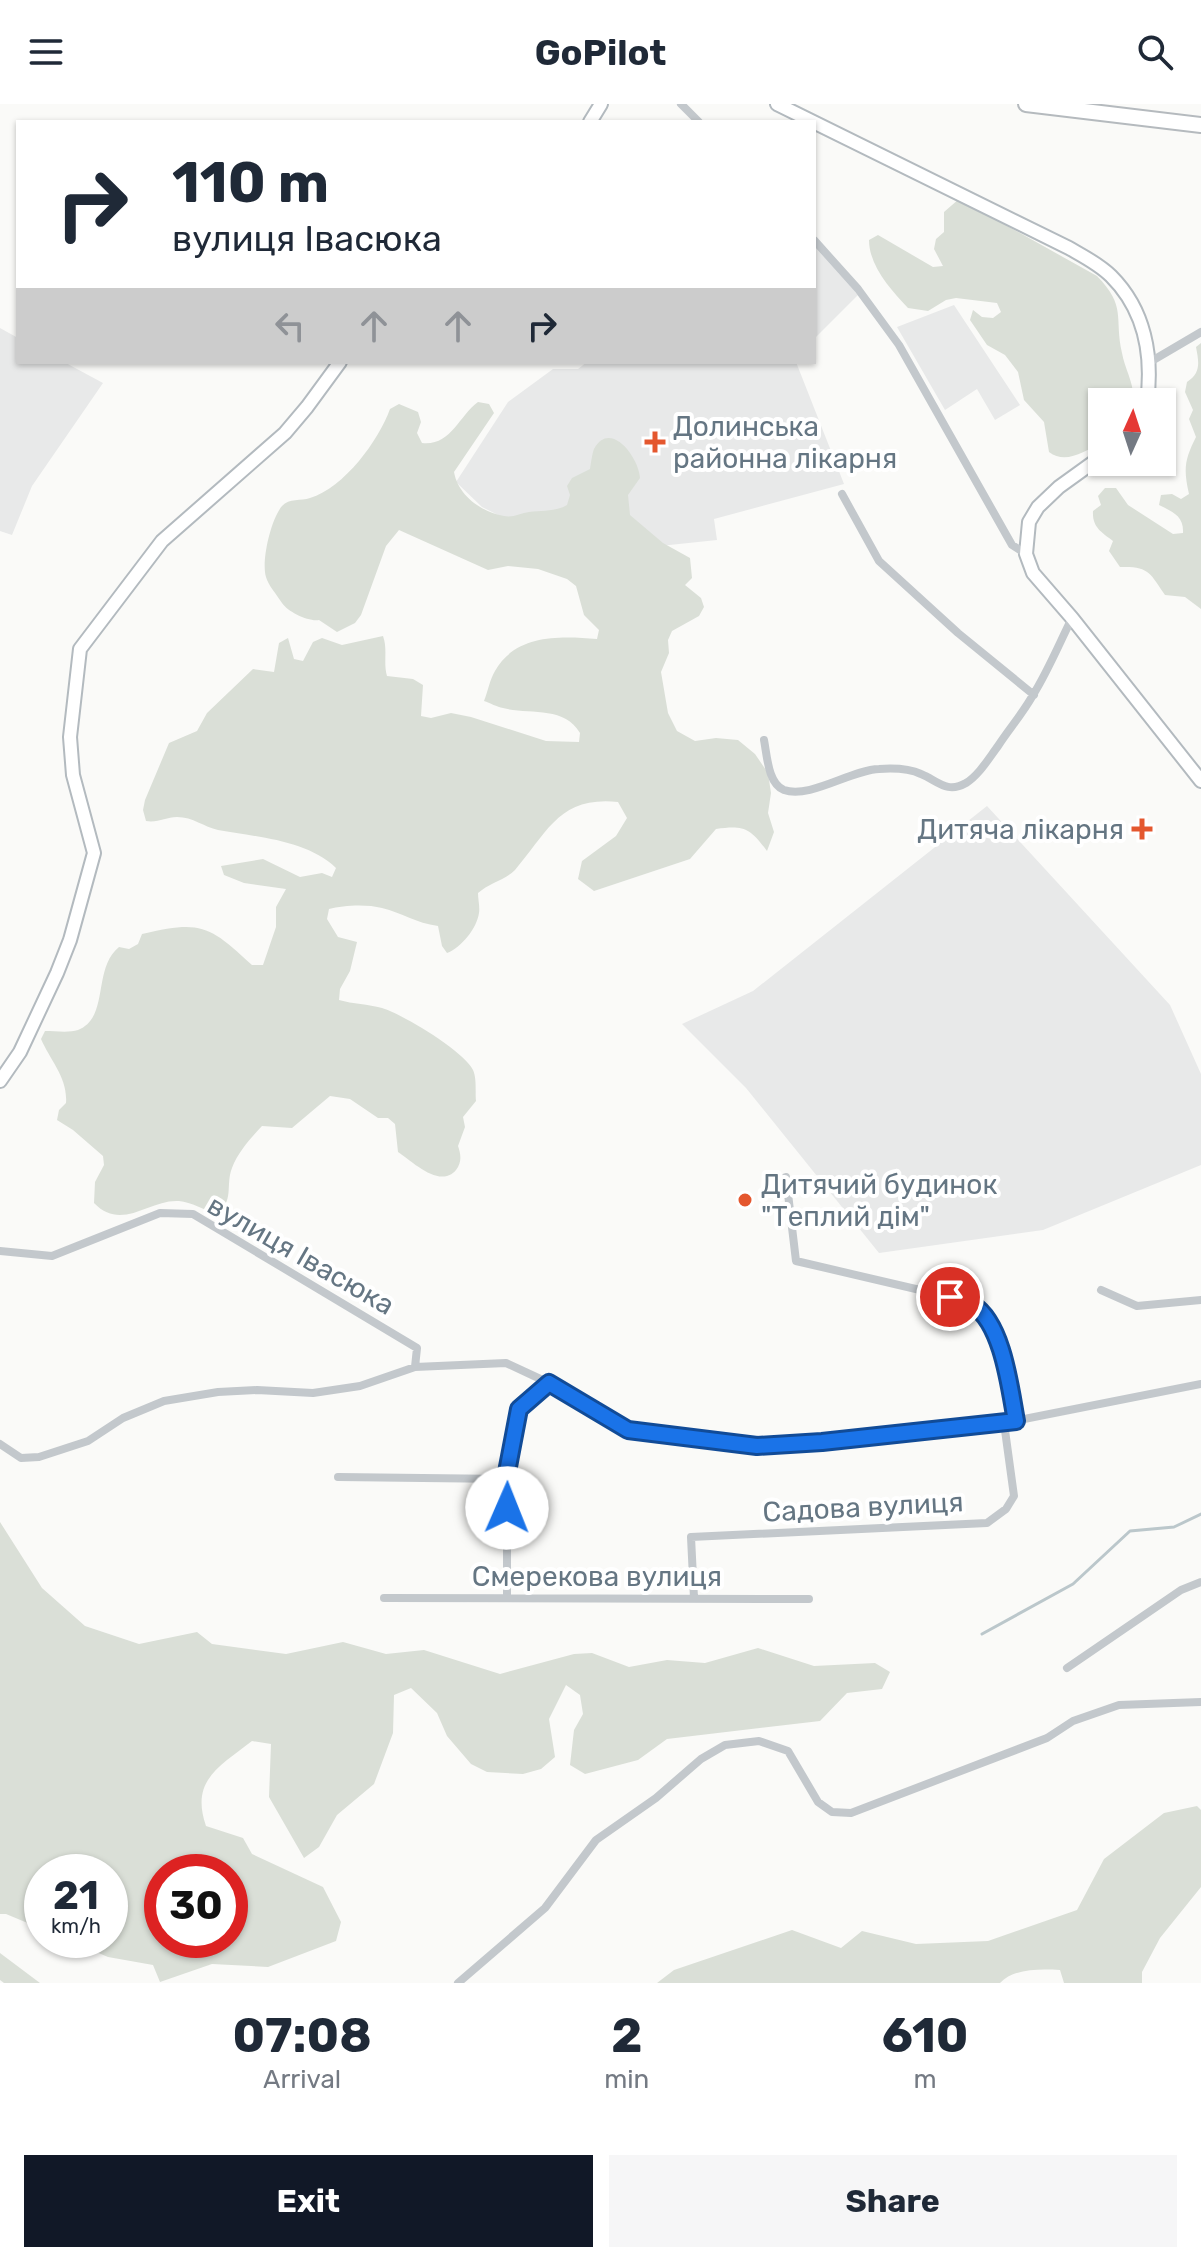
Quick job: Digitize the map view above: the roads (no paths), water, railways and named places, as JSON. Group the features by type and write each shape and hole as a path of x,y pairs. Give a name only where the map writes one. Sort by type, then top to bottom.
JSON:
{"main road":[{"path":"1026,104 1201,125"}],"street":[{"path":"681,104 697,120"},
{"path":"777,104 812,120"},
{"path":"816,122 1069,248 1110,275 1144,327 1150,362 1148,388"},
{"path":"816,242 858,289 899,345 1012,545 1026,554"},
{"path":"1150,362 1201,332"},
{"path":"0,1081 20,1052 57,973 70,940 94,853 73,775 70,737 80,649 162,541 285,433 339,364"},
{"path":"1088,466 1038,507 1029,522 1026,554 1033,573 1201,781"},
{"path":"842,494 879,561 958,633 1034,695"},
{"path":"764,740 772,778 786,791 811,788 865,770 881,769 906,769 922,774 945,788 955,787 969,781 984,765 1034,695 1072,618"},
{"path":"786,1177 796,1261 950,1297 974,1306 997,1337 1016,1421"},
{"name":"вулиця Івасюка","path":"0,1251 52,1256 160,1213 193,1214 417,1348 415,1367"},
{"path":"1101,1290 1137,1306 1201,1300"},
{"path":"0,1444 21,1458 39,1457 88,1441 123,1418 164,1401 218,1392 257,1390 313,1393 360,1386 415,1367 506,1363 549,1383 628,1430 757,1446 1004,1423 1201,1384"},
{"path":"507,1597 507,1479 519,1409 549,1383"},
{"name":"Садова вулиця","path":"694,1598 691,1537 987,1523 1006,1509 1014,1496 1004,1423"},
{"path":"338,1477 507,1479"},
{"path":"1067,1668 1181,1590 1201,1582"},
{"name":"Смерекова вулиця","path":"384,1598 809,1599"},
{"path":"458,1983 545,1908 596,1840 656,1798 701,1759 725,1745 759,1741 788,1751 818,1802 832,1812 851,1813 1047,1738 1073,1721 1119,1705 1201,1702"}],"waterway":[{"path":"982,1634 1073,1584 1130,1531 1174,1527 1201,1514"}],"place":[{"name":"Долинська районна лікарня","path":"655,442"},
{"name":"Дитяча лікарня","path":"1142,829"},
{"name":"Дитячий будинок \"Теплий дім\"","path":"745,1200"}]}
